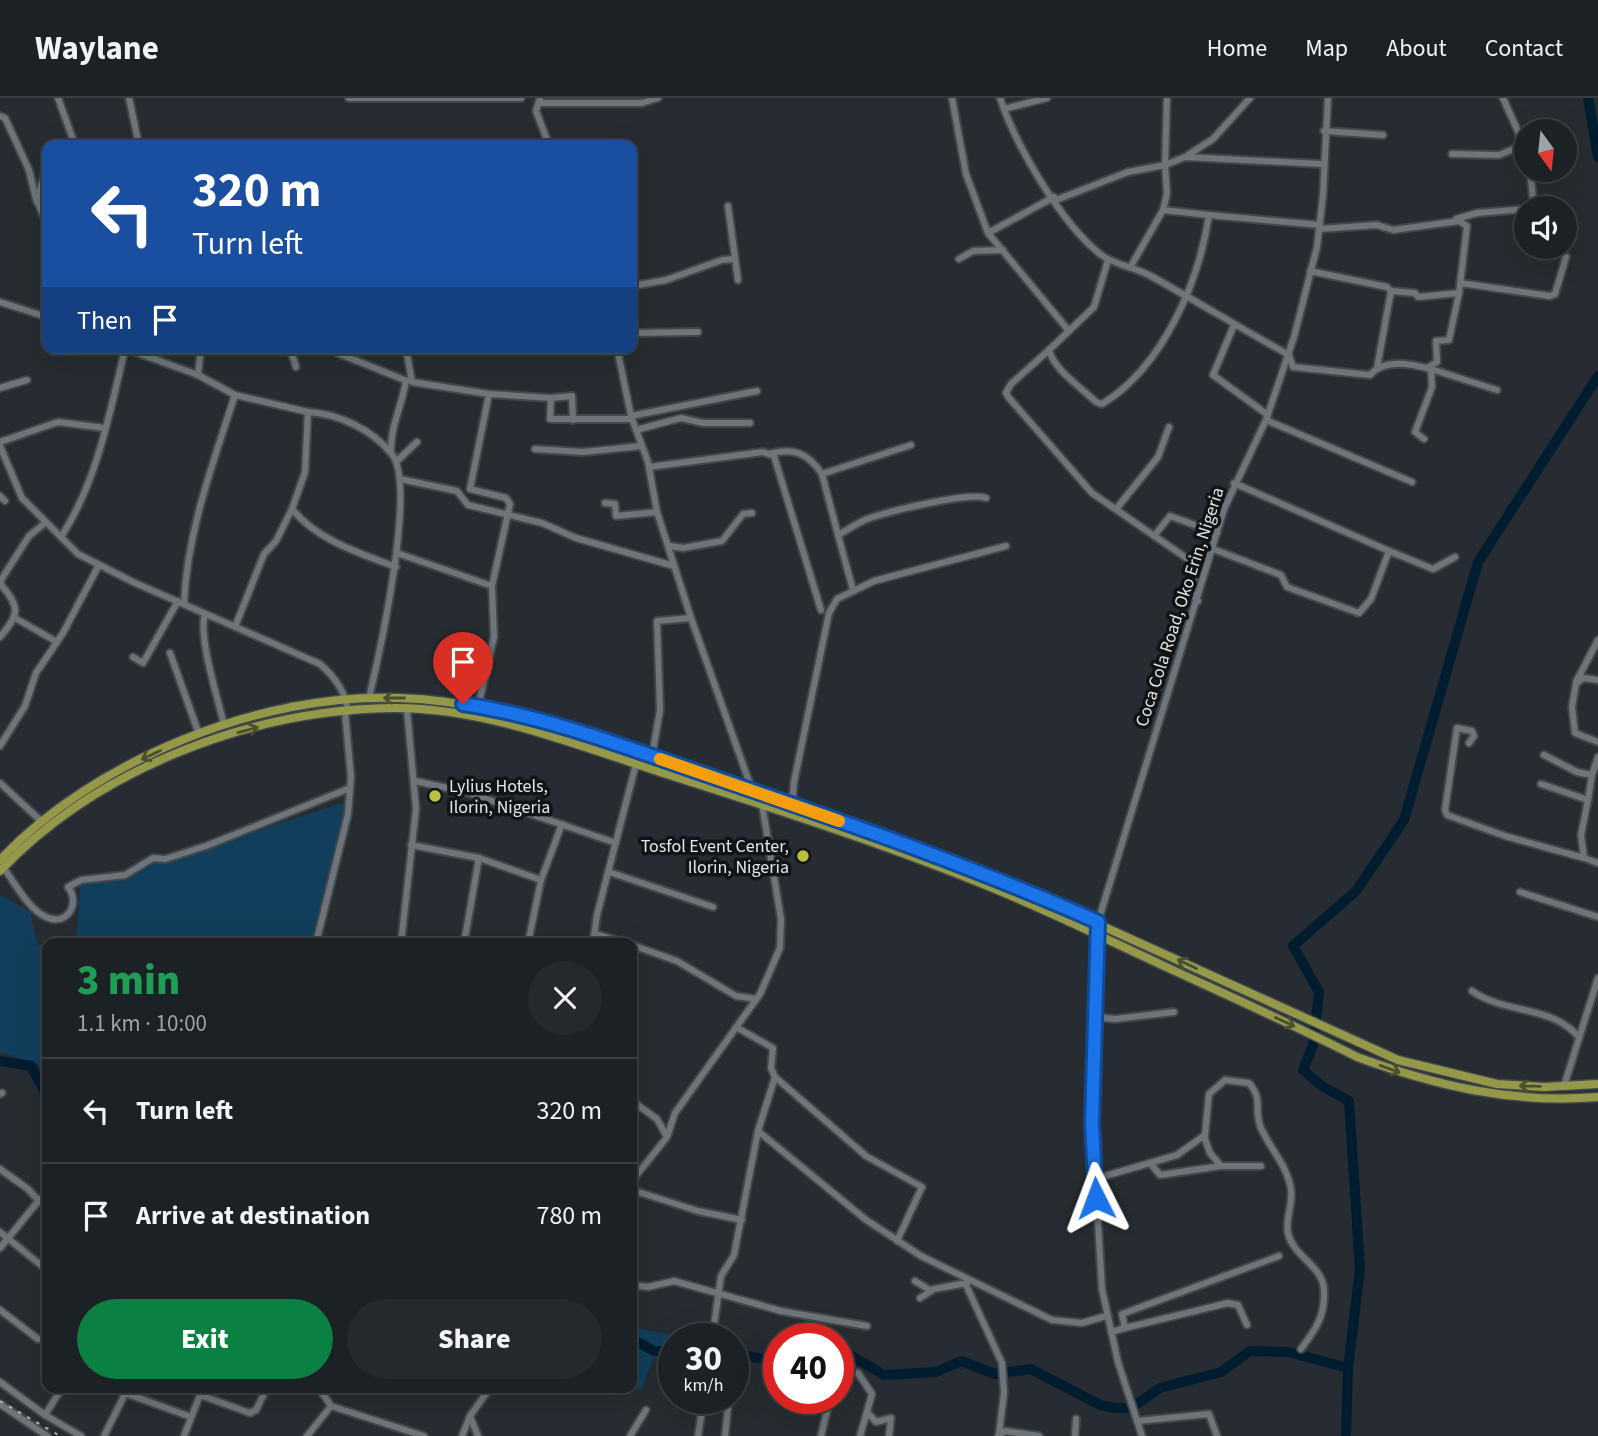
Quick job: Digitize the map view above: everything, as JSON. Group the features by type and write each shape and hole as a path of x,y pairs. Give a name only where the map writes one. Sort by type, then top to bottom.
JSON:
{"main road":[{"path":"1,866 41,821 67,802 134,763 224,725 281,711 369,698 421,699 478,706 538,721 652,757 983,872 1398,1060 1497,1084 1598,1084"},
{"path":"1,866 70,810 176,754 249,729 346,712 407,709 482,719 586,747 762,804 971,879 1398,1072 1462,1090 1523,1098 1598,1097"}],"street":[{"path":"58,98 73,140"},
{"path":"129,98 138,140"},
{"path":"349,98 521,98"},
{"path":"547,140 536,111 540,100 642,103 658,98"},
{"path":"952,98 966,174 988,233 1069,331"},
{"path":"1000,98 1030,162 1071,225 1108,260 1131,266 1289,355 1293,367 1370,375 1377,368 1391,291"},
{"path":"1004,109 1047,98"},
{"path":"1131,266 1164,210 1167,194 1167,98"},
{"path":"988,233 1055,199 1129,172 1185,158 1213,139 1250,98"},
{"name":"Coca Cola Road, Oko Erin, Nigeria","path":"1136,1418 1106,1316 1095,1179 1092,1123 1098,922 1217,533 1234,483 1267,418 1289,355 1320,227 1328,98"},
{"path":"1503,98 1514,127"},
{"path":"0,116 5,118 29,170 42,212"},
{"path":"1324,131 1382,135"},
{"path":"1452,154 1499,155 1514,152"},
{"path":"1185,158 1322,164"},
{"path":"36,199 42,182"},
{"path":"728,206 738,280"},
{"path":"1164,210 1320,227 1377,225 1393,230 1454,220 1478,213 1514,210"},
{"path":"1049,350 1052,359 1096,402 1102,404 1149,360 1187,299 1186,289 1199,257 1209,215"},
{"path":"1429,369 1437,362 1436,341 1449,340 1459,293 1467,226 1454,220"},
{"path":"959,259 973,251 1003,250"},
{"path":"637,285 666,280 722,260 734,259"},
{"path":"1460,283 1550,296 1555,294 1565,259"},
{"path":"1108,260 1094,307 1011,384 1006,393 1093,493 1198,566 1191,586 1192,596 1198,601"},
{"path":"1310,271 1387,287 1391,291 1415,293 1418,297 1459,293"},
{"path":"0,302 42,315"},
{"path":"1234,325 1213,375 1267,418 1412,482"},
{"path":"637,333 698,332"},
{"path":"61,537 81,502 124,354"},
{"path":"139,354 198,375 235,396 321,413 363,428 398,460 400,479 396,567 369,698"},
{"path":"198,375 200,354"},
{"path":"292,354 296,367"},
{"path":"340,354 409,381 489,394 551,398 572,396 573,420"},
{"path":"391,453 394,421 400,414 409,381 407,354"},
{"path":"618,354 632,417 649,467 657,512 691,618 752,790"},
{"path":"1377,368 1411,364 1497,390"},
{"path":"1424,439 1415,432 1432,387 1429,369"},
{"path":"0,388 27,380"},
{"path":"551,398 550,419 573,420 632,417 757,391"},
{"path":"478,706 494,637 492,586 510,504 506,498 470,489 489,394"},
{"path":"132,657 143,663 181,603 195,524 235,396"},
{"path":"235,627 264,554 276,541 292,509 305,472 308,412"},
{"path":"636,429 681,418 703,423 750,423"},
{"path":"104,428 58,422 0,444 17,491 45,523 78,554 320,664 331,674 347,700 350,788 348,814 318,938"},
{"path":"1117,508 1158,457 1169,427"},
{"path":"398,460 417,442"},
{"path":"822,474 911,445"},
{"path":"535,449 583,452 642,446"},
{"path":"769,454 782,450 803,453 822,474 853,590"},
{"path":"649,467 718,456 750,456 763,452 774,456 821,610"},
{"path":"400,479 457,491 468,505 674,565"},
{"path":"1234,483 1433,569 1455,557"},
{"path":"838,536 867,520 883,515 955,497 971,495 986,498"},
{"path":"606,503 615,504 616,516 657,512"},
{"path":"292,509 312,529 351,550 396,567"},
{"path":"670,546 683,548 722,541 743,514 752,513"},
{"path":"1154,536 1170,516 1217,533"},
{"path":"0,637 15,618 15,599 1,584 1,580 29,536 45,523"},
{"path":"792,805 794,782 829,613 837,599 874,580 1006,546"},
{"path":"1213,549 1280,575 1287,587 1359,613 1371,598 1389,551"},
{"path":"397,552 492,586"},
{"path":"0,746 25,706 36,673 57,642 99,565"},
{"path":"205,614 202,624 205,642 224,725"},
{"path":"15,618 57,642"},
{"path":"652,757 660,710 657,621 691,618"},
{"path":"1598,640 1576,684 1572,707 1575,733 1598,742"},
{"path":"170,653 199,734"},
{"path":"1576,684 1583,678 1598,680"},
{"path":"402,938 416,809 407,709"},
{"path":"1469,743 1474,736 1472,730 1457,728 1445,810 1447,816 1598,863"},
{"path":"1545,755 1577,772 1592,775"},
{"path":"1584,858 1581,835 1598,757"},
{"path":"595,938 597,915 636,764"},
{"path":"415,781 466,792 616,843"},
{"path":"0,783 41,821"},
{"path":"1541,784 1588,800"},
{"path":"1,866 38,912 49,919 61,919 73,910 75,902 68,887 81,880 125,875 153,858 165,859 217,842 350,788"},
{"path":"637,1175 667,1137 675,1113 757,999 781,940 781,919 762,804"},
{"path":"529,938 541,880 562,824"},
{"path":"411,845 479,858 541,880"},
{"path":"465,938 479,858"},
{"path":"609,872 713,907"},
{"path":"1520,892 1598,917"},
{"path":"596,934 609,938"},
{"path":"637,948 677,961 736,996 757,999"},
{"path":"1564,1086 1577,1035 1598,978"},
{"path":"1472,991 1490,1000 1554,1017 1567,1024 1577,1035"},
{"path":"1095,1017 1115,1020 1174,1012"},
{"path":"736,1027 773,1048 771,1068 775,1077 855,1148 922,1187 897,1241"},
{"path":"714,1323 721,1276 734,1255 758,1131 775,1077"},
{"path":"1221,1166 1210,1153 1203,1136 1209,1094 1225,1080 1249,1083 1258,1094 1261,1127 1286,1173 1291,1191 1288,1232 1294,1248 1316,1269 1324,1287 1324,1315 1301,1349"},
{"path":"637,1105 657,1119 667,1137"},
{"path":"657,1119 675,1113"},
{"path":"758,1131 897,1241 967,1282 1052,1320 1082,1323 1106,1316"},
{"path":"1095,1179 1177,1154 1203,1136"},
{"path":"1150,1164 1160,1175 1221,1166 1261,1166"},
{"path":"0,1169 42,1202"},
{"path":"637,1192 698,1211 742,1220"},
{"path":"0,1248 38,1201"},
{"path":"0,1232 42,1266"},
{"path":"1125,1328 1122,1314 1279,1256"},
{"path":"637,1286 649,1287 674,1281 781,1311 867,1326"},
{"path":"915,1281 931,1291"},
{"path":"920,1298 931,1291 967,1282"},
{"path":"967,1282 1002,1363 1004,1393 999,1435"},
{"path":"1111,1332 1228,1303 1238,1305 1247,1325"},
{"path":"0,1310 38,1339"},
{"path":"854,1373 858,1373 872,1394 860,1436"},
{"path":"0,1382 45,1415 81,1436"},
{"path":"45,1415 59,1393"},
{"path":"104,1436 126,1393"},
{"path":"134,1393 191,1417"},
{"path":"184,1436 201,1393"},
{"path":"206,1393 250,1413 256,1410 264,1393"},
{"path":"322,1393 331,1406 424,1436"},
{"path":"462,1436 470,1416 486,1393"},
{"path":"0,1404 47,1436"},
{"path":"307,1436 331,1406"},
{"path":"630,1436 646,1410"},
{"path":"867,1412 876,1422 891,1418 889,1436"},
{"path":"698,1436 701,1414"},
{"path":"725,1436 727,1414"},
{"path":"821,1436 826,1414"},
{"path":"1142,1436 1136,1418 1209,1414 1217,1436"},
{"path":"470,1416 478,1436"},
{"path":"1075,1436 1076,1419"},
{"path":"999,1435 1006,1431 1039,1436"}],"shaded area":[{"path":"349,801 316,938 72,938 77,937 80,886"},
{"path":"0,895 30,912 38,946 42,945 42,1070 38,1064 0,1052"},
{"path":"637,1328 658,1332 658,1359 654,1358 641,1390 637,1389"}],"waterway":[{"path":"1588,98 1598,157"},
{"path":"1346,1436 1348,1368 1360,1269 1349,1101 1322,1086 1303,1070 1313,1045 1319,992 1293,946 1356,891 1404,820 1478,562 1598,376"},
{"path":"0,1061 31,1066 42,1087"},
{"path":"637,1342 658,1351"},
{"path":"854,1357 884,1375 936,1372 961,1361 995,1374 1031,1369 1100,1405 1115,1408 1131,1408 1160,1388 1221,1372 1250,1351 1288,1352 1348,1368"},
{"path":"749,1356 763,1359"}],"railway":[{"path":"0,1401 60,1436"}],"slow traffic":[{"path":"660,759 839,821"}],"place":[{"name":"Lylius Hotels, Ilorin, Nigeria","path":"435,796"},
{"name":"Tosfol Event Center, Ilorin, Nigeria","path":"803,856"}],"route":[{"path":"463,704 538,721 592,737 752,790 983,872 1098,922 1092,1123 1096,1198"}]}
